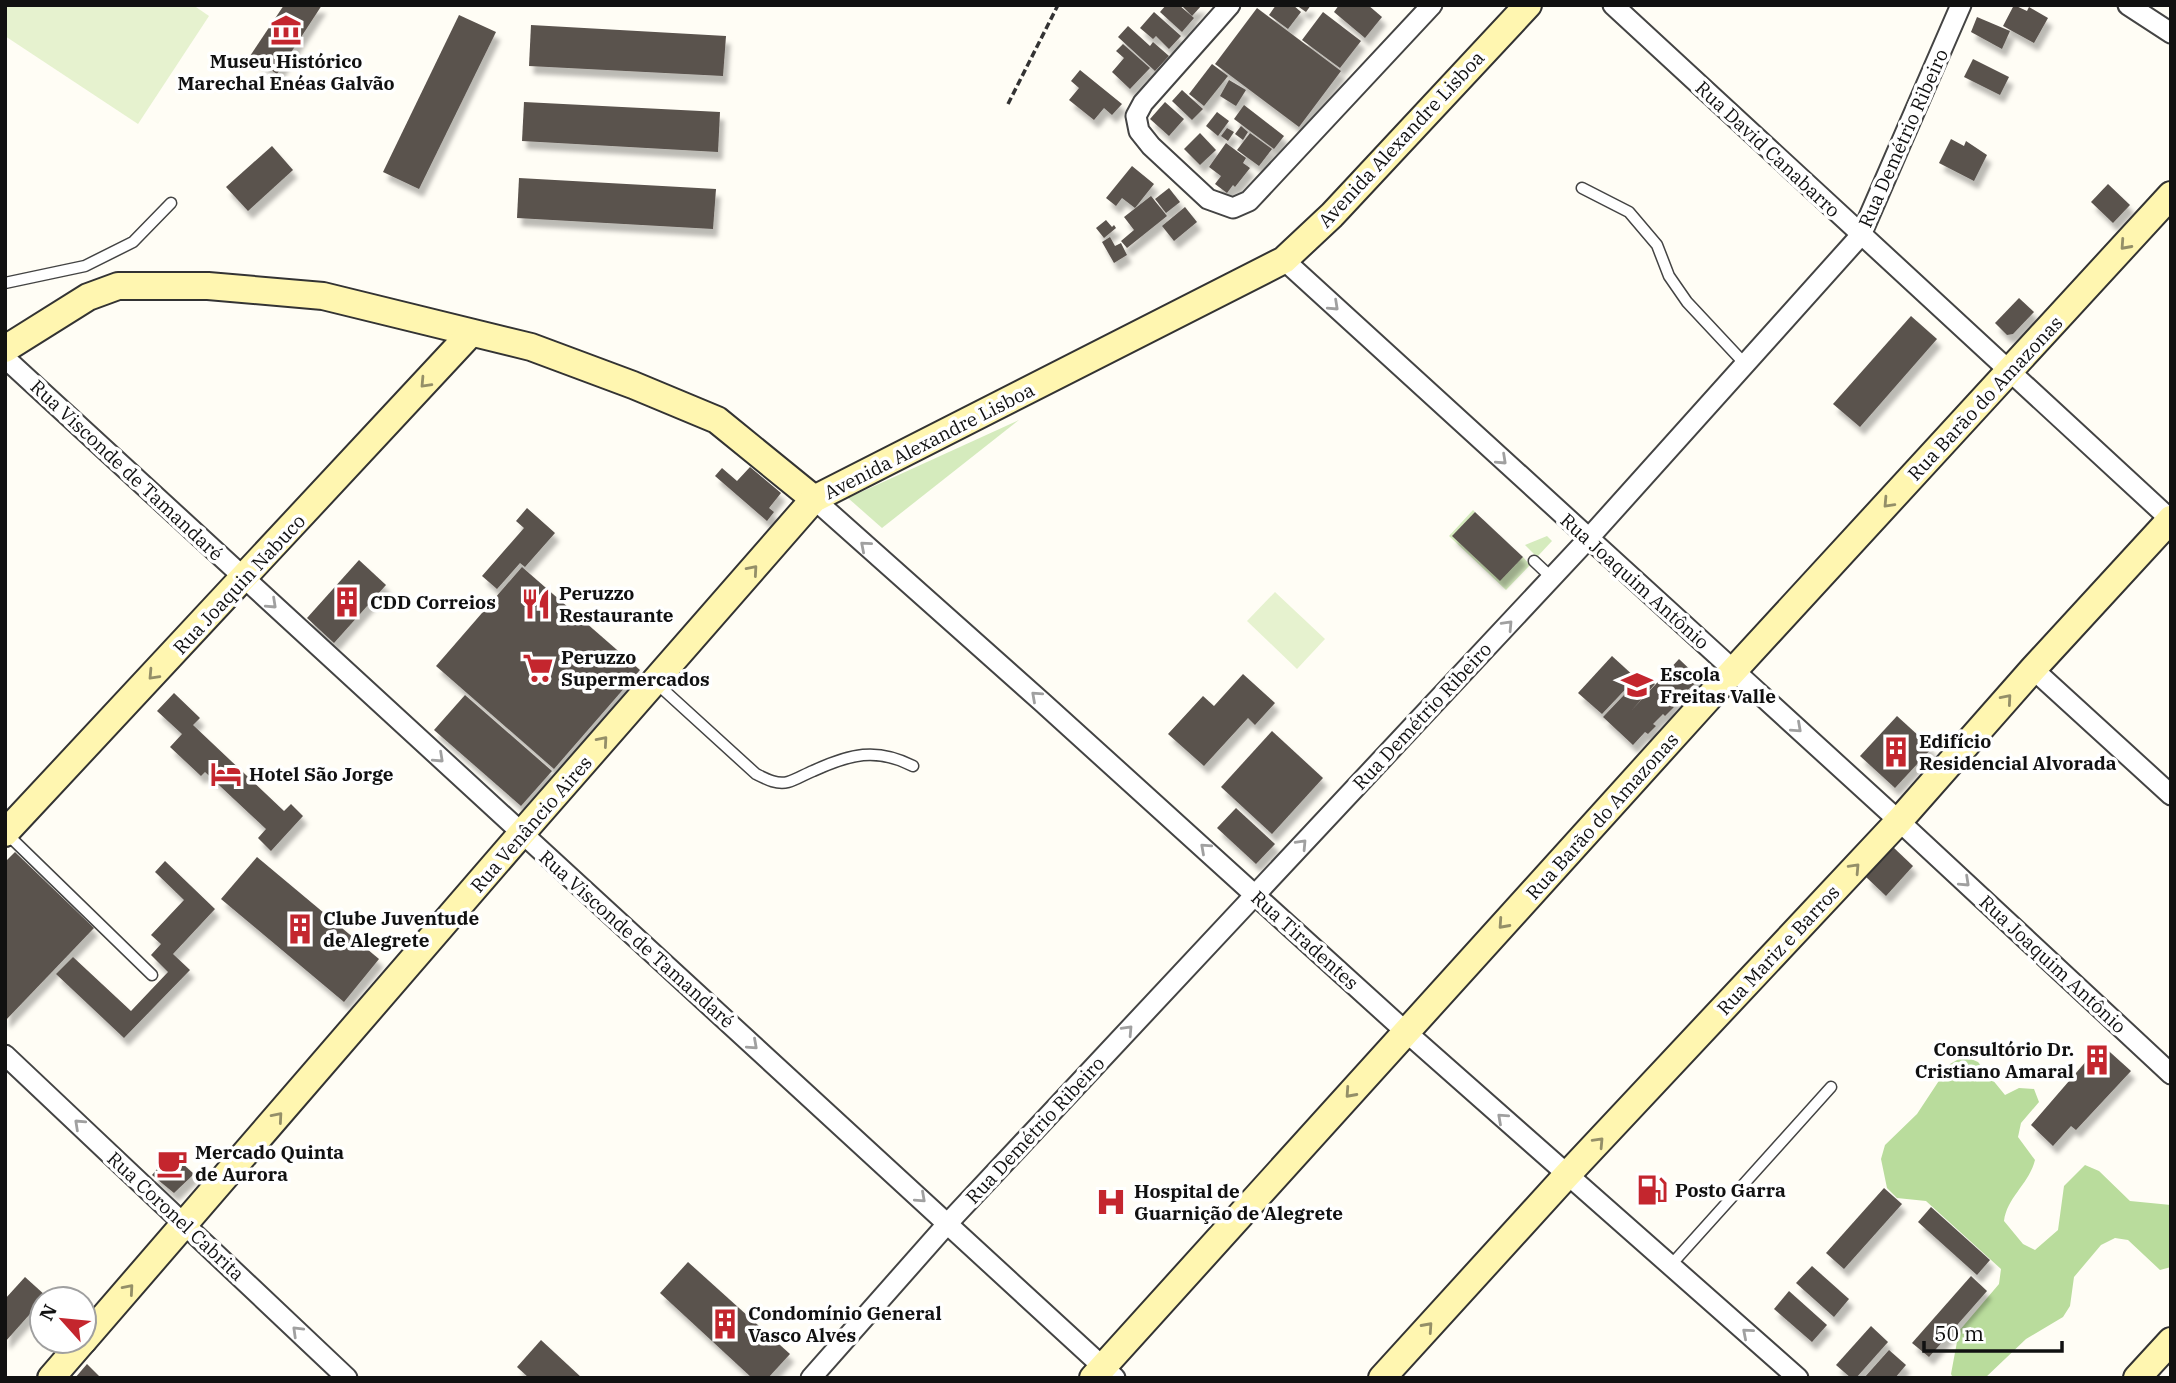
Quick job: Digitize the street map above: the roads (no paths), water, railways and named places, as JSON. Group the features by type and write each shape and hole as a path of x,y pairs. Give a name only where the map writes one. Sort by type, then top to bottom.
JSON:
{"street":[{"path":"1230,5 1143,103 1136,116 1139,131 1151,146 1208,199 1233,208 1249,201 1432,5"},
{"name":"Avenida Alexandre Lisboa","path":"5,349 88,298 118,286 208,286 323,296 531,347 633,384 717,420 814,499 1284,260 1332,215 1528,5"},
{"name":"Rua David Canabarro","path":"1613,5 2171,520"},
{"name":"Rua Demétrio Ribeiro","path":"811,1378 948,1223 1588,539 1861,235 1961,5"},
{"path":"2128,5 2171,33"},
{"name":"Rua Barão do Amazonas","path":"1104,1374 1405,1031 2171,195"},
{"name":"Rua Joaquim Antônio","path":"1284,260 1899,821 2171,1074"},
{"name":"Rua Joaquin Nabuco","path":"5,833 471,333"},
{"name":"Rua Visconde de Tamandaré","path":"5,358 948,1223 1104,1374"},
{"name":"Rua Venâncio Aires","path":"98,1325 814,499"},
{"name":"Rua Tiradentes","path":"814,499 1405,1031 1798,1378"},
{"name":"Rua Mariz e Barros","path":"1382,1378 1567,1175 1899,821 2033,669 2171,520"},
{"path":"2033,669 2171,795"},
{"name":"Rua Coronel Cabrita","path":"5,1055 347,1378"},
{"path":"2137,1378 2171,1341"},
{"name":"Rua Venâncio Aires","path":"51,1378 72,1355"}],"lane":[{"path":"1582,188 1629,212 1657,245 1669,276 1687,302 1745,364"},
{"path":"5,283 85,266 134,242 172,203"},
{"path":"1534,561 1552,578"},
{"path":"655,682 756,774 771,782 787,783 838,760 861,754 896,757 913,766"},
{"path":"5,833 152,975"},
{"path":"1670,1266 1831,1087"}],"place":[{"name":"Museu Histórico Marechal Enéas Galvão","path":"286,30"},
{"name":"CDD Correios","path":"347,602"},
{"name":"Peruzzo Restaurante","path":"536,604"},
{"name":"Peruzzo Supermercados","path":"538,668"},
{"name":"Escola Freitas Valle","path":"1637,685"},
{"name":"Edifício Residencial Alvorada","path":"1896,752"},
{"name":"Hotel São Jorge","path":"226,774"},
{"name":"Clube Juventude de Alegrete","path":"300,929"},
{"name":"Consultório Dr. Cristiano Amaral","path":"2097,1060"},
{"name":"Mercado Quinta de Aurora","path":"172,1163"},
{"name":"Posto Garra","path":"1652,1190"},
{"name":"Hospital de Guarnição de Alegrete","path":"1111,1202"},
{"name":"Condomínio General Vasco Alves","path":"725,1324"}]}
